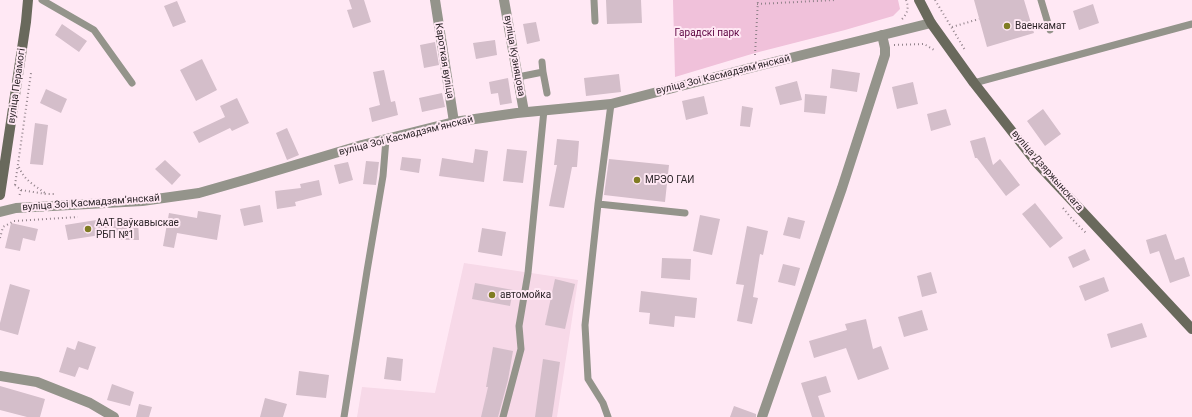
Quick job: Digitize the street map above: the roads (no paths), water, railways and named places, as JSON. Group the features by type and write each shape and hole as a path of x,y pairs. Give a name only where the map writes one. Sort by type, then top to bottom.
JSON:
{"main road":[{"name":"вуліца Перамогі","path":"0,196 28,0"},
{"name":"вуліца Дзяржынскага","path":"919,0 931,23 974,83 1036,162 1192,329"}],"street":[{"name":"Кароткая вуліца","path":"434,0 454,122"},
{"name":"вуліца Кузняцова","path":"504,0 524,112"},
{"name":"вуліца Зоі Касмадзямʼянскай","path":"0,212 16,208 142,201 199,193 362,145 454,122 524,112 611,104 931,23"},
{"path":"762,417 842,188 885,55 886,48 882,35"},
{"path":"0,376 37,382 90,403 114,417"}],"lane":[{"path":"42,0 94,30 132,83"},
{"path":"594,0 595,21"},
{"path":"1041,0 1050,30"},
{"path":"974,83 1192,24"},
{"path":"542,62 547,92"},
{"path":"518,77 543,72"},
{"path":"608,417 603,403 588,379 585,325 598,204 611,104"},
{"path":"503,417 521,349 519,326 528,273 544,110"},
{"path":"344,417 383,176 386,139"},
{"path":"598,204 685,213"}],"place":[{"name":"Ваенкамат","path":"1007,26"},
{"name":"МРЭО ГАИ","path":"637,180"},
{"name":"ААТ Ваўкавыскае РБП №1","path":"88,229"},
{"name":"автомойка","path":"492,295"}],"park label":[{"name":"Гарадскі парк","path":"707,33"}]}
